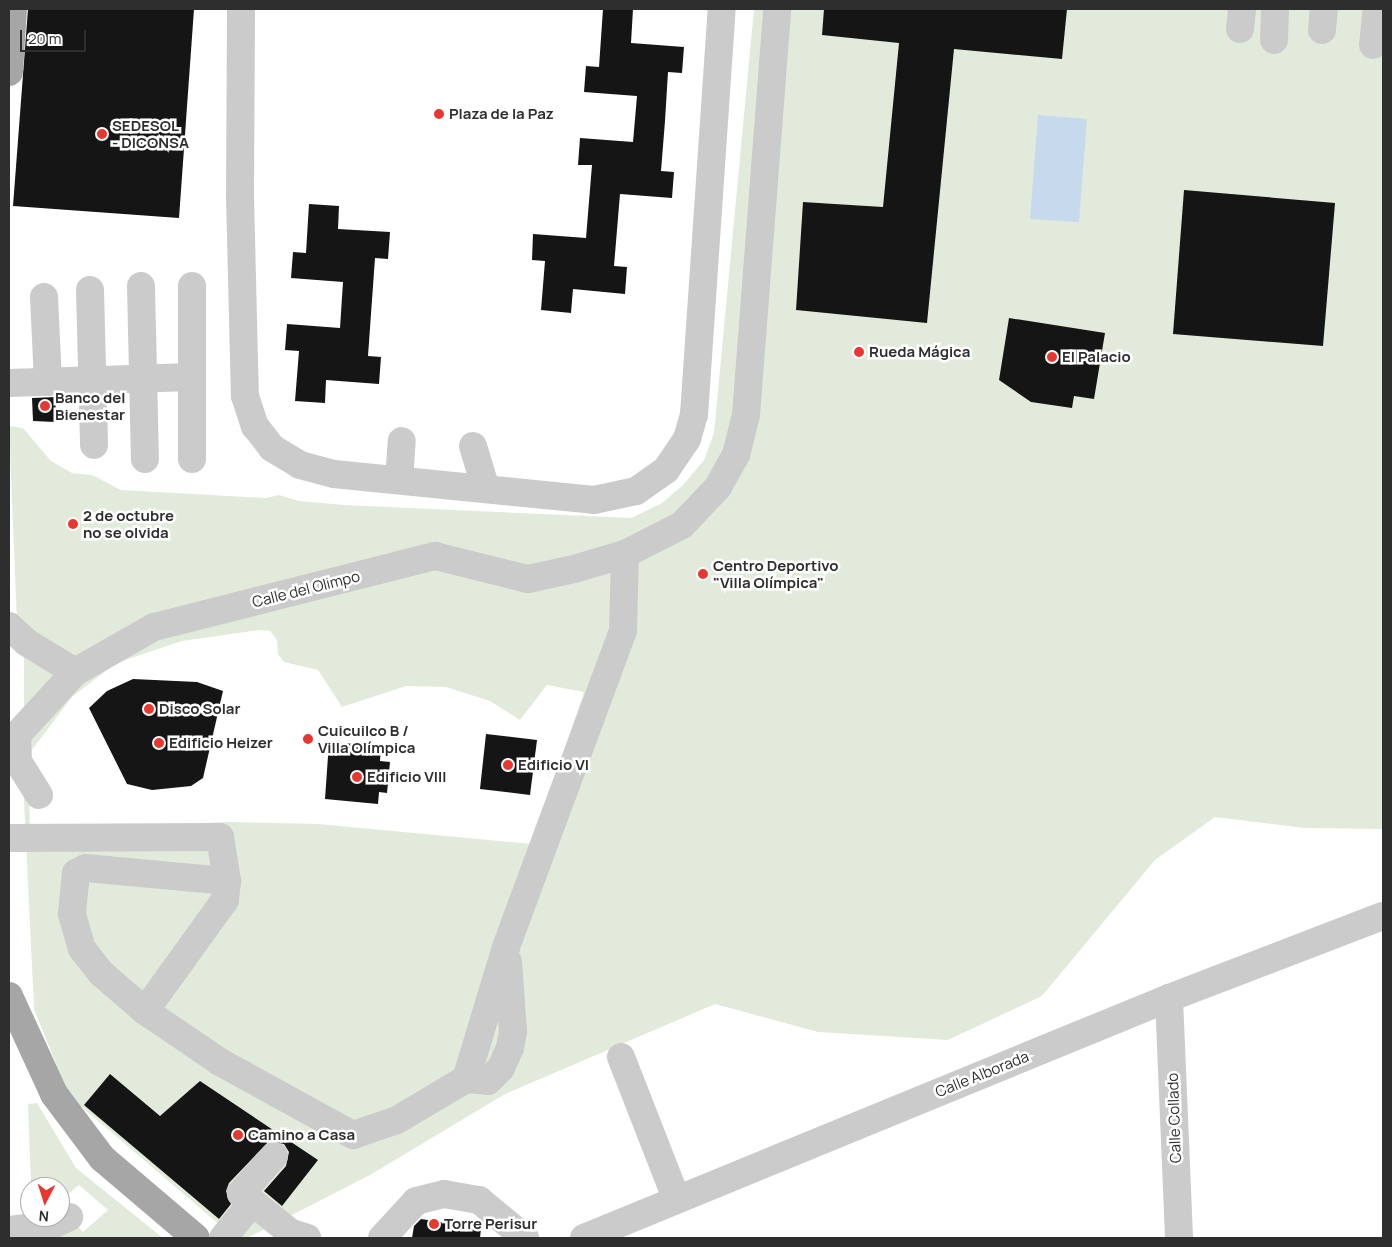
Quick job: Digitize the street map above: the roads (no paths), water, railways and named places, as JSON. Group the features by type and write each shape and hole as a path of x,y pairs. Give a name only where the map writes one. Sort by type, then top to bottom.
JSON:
{"main road":[{"path":"9,72 13,9"},
{"path":"9,996 54,1094 102,1158 196,1238"}],"street":[{"path":"241,9 240,196 245,386 255,426 272,448 300,465 334,474 594,500 636,491 666,470 687,439 694,415 722,9"},
{"name":"Calle del Olimpo","path":"39,795 18,762 17,735 75,672 154,627 436,556 528,578 625,554 682,525 718,487 736,455 746,415 777,9"},
{"path":"1274,40 1275,9"},
{"path":"1373,45 1377,9"},
{"path":"141,286 145,459"},
{"path":"192,286 192,459"},
{"path":"90,290 94,445"},
{"path":"44,298 48,382"},
{"path":"9,383 192,377"},
{"path":"400,480 402,441"},
{"path":"473,446 486,489"},
{"path":"226,881 86,868 76,873 72,913 82,949 101,973 145,1011 220,1062 353,1135 397,1120 466,1079 506,947 623,630 625,554"},
{"path":"9,626 26,642 75,672"},
{"path":"9,838 220,837 226,881 225,900 145,1011"},
{"name":"Calle Alborada","path":"584,1238 676,1198 1169,998 1383,916"},
{"name":"Calle Collado","path":"1169,998 1179,1238"},
{"path":"621,1057 676,1198"},
{"path":"274,1156 241,1193 291,1233 307,1238"},
{"path":"382,1238 416,1201 444,1194 479,1200 525,1238"},
{"path":"223,1238 252,1203"},
{"path":"9,1230 35,1227"}],"water":[{"path":"1038,115 1087,119 1079,222 1030,219"}],"place":[{"name":"Plaza de la Paz","path":"439,114"},
{"name":"SEDESOL - DICONSA","path":"102,134"},
{"name":"Rueda Mágica","path":"859,352"},
{"name":"El Palacio","path":"1052,357"},
{"name":"Banco del Bienestar","path":"45,406"},
{"name":"2 de octubre no se olvida","path":"73,524"},
{"name":"Centro Deportivo \"Villa Olímpica\"","path":"703,574"},
{"name":"Disco Solar","path":"149,709"},
{"name":"Cuicuilco B / Villa Olímpica","path":"308,739"},
{"name":"Edificio Heizer","path":"159,743"},
{"name":"Edificio VI","path":"508,765"},
{"name":"Edificio VIII","path":"357,777"},
{"name":"Camino a Casa","path":"238,1135"},
{"name":"Torre Perisur","path":"434,1224"}]}
